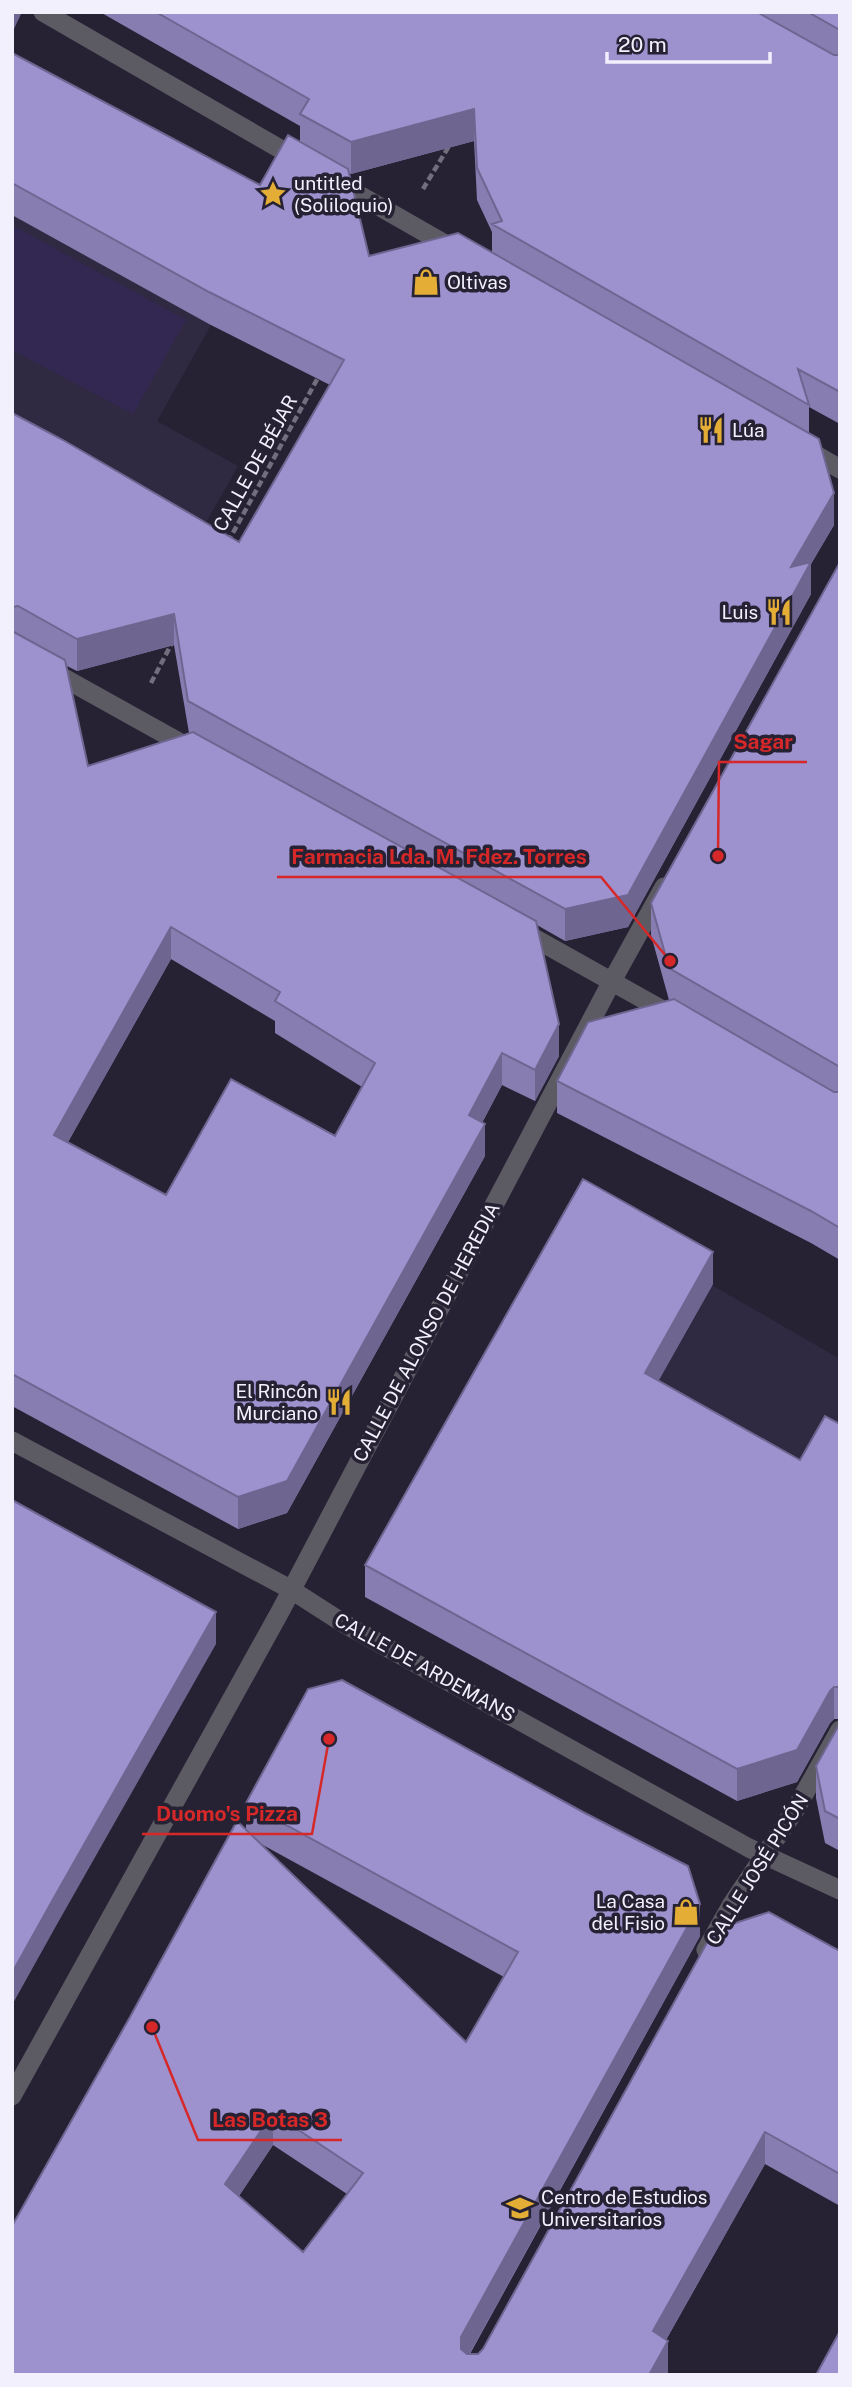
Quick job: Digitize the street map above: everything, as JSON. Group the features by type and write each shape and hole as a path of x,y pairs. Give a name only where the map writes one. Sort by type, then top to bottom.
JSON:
{"street":[{"path":"43,12 477,262"},
{"path":"791,441 840,469"},
{"path":"12,649 216,763"},
{"name":"CALLE DE ALONSO DE HEREDIA","path":"12,2096 290,1589 672,872"},
{"path":"504,921 696,1030"},
{"name":"CALLE DE ARDEMANS","path":"12,1441 290,1589 343,1623 749,1848 840,1890"},
{"name":"CALLE JOSÉ PICÓN","path":"698,1964 732,1904 795,1810 840,1730"}],"path":[{"path":"404,221 453,140"},
{"name":"CALLE DE BÉJAR","path":"225,547 324,366"},
{"path":"132,716 178,632"}],"shaded area":[{"path":"12,211 211,325 157,421 238,466 130,657 98,666 12,616"},
{"path":"12,225 186,320 133,414 12,350"},
{"path":"583,1211 840,1359 840,1579 640,1466"}],"building":[{"path":"156,12 757,12 834,55 840,55 840,392 798,369 809,405 492,224 502,221 477,168 474,109 351,142 300,114 309,99"},
{"path":"808,12 840,12 840,30"},
{"path":"12,53 260,185 288,135 348,169 369,256 458,233 819,439 834,493 791,567 811,562 628,895 565,909 188,701 174,614 77,639 18,606 12,607 12,413 239,542 344,360 209,292 12,183"},
{"path":"840,562 840,1067 669,968 651,903"},
{"path":"12,631 65,660 88,766 193,732 536,921 559,1024 535,1070 502,1053 469,1115 485,1124 287,1481 238,1497 12,1374","holes":["171,927 280,992 275,1001 375,1063 335,1136 231,1079 166,1195 54,1135"]},
{"path":"674,999 834,1092 840,1092 840,1228 557,1081 588,1022"},
{"path":"583,1179 713,1252 645,1373 800,1460 825,1416 840,1424 840,1687 834,1687 830,1691 797,1750 737,1769 365,1565"},
{"path":"12,1500 216,1612 12,1973"},
{"path":"342,1680 583,1812 688,1866 700,1904 461,2337 461,2349 467,2354 478,2354 483,2349 714,1930 769,1912 840,1951 840,2174 765,2132 653,2331 668,2341 649,2375 12,2375 12,2226 237,1821 466,2042 518,1952 246,1803 308,1689","holes":["273,2113 363,2173 303,2252 225,2184"]},
{"path":"840,1723 840,1819 825,1811 816,1766"},
{"path":"840,2331 840,2375 816,2375"}],"place":[{"name":"untitled (Soliloquio)","path":"273,194"},
{"name":"Oltivas","path":"426,282"},
{"name":"Lúa","path":"711,430"},
{"name":"Luis","path":"779,612"},
{"name":"Sagar","path":"718,856"},
{"name":"Farmacia Lda. M. Fdez. Torres","path":"670,961"},
{"name":"El Rincón Murciano","path":"339,1402"},
{"name":"Duomo's Pizza","path":"329,1739"},
{"name":"La Casa del Fisio","path":"686,1912"},
{"name":"Las Botas 3","path":"152,2027"},
{"name":"Centro de Estudios Universitarios","path":"520,2208"}]}
